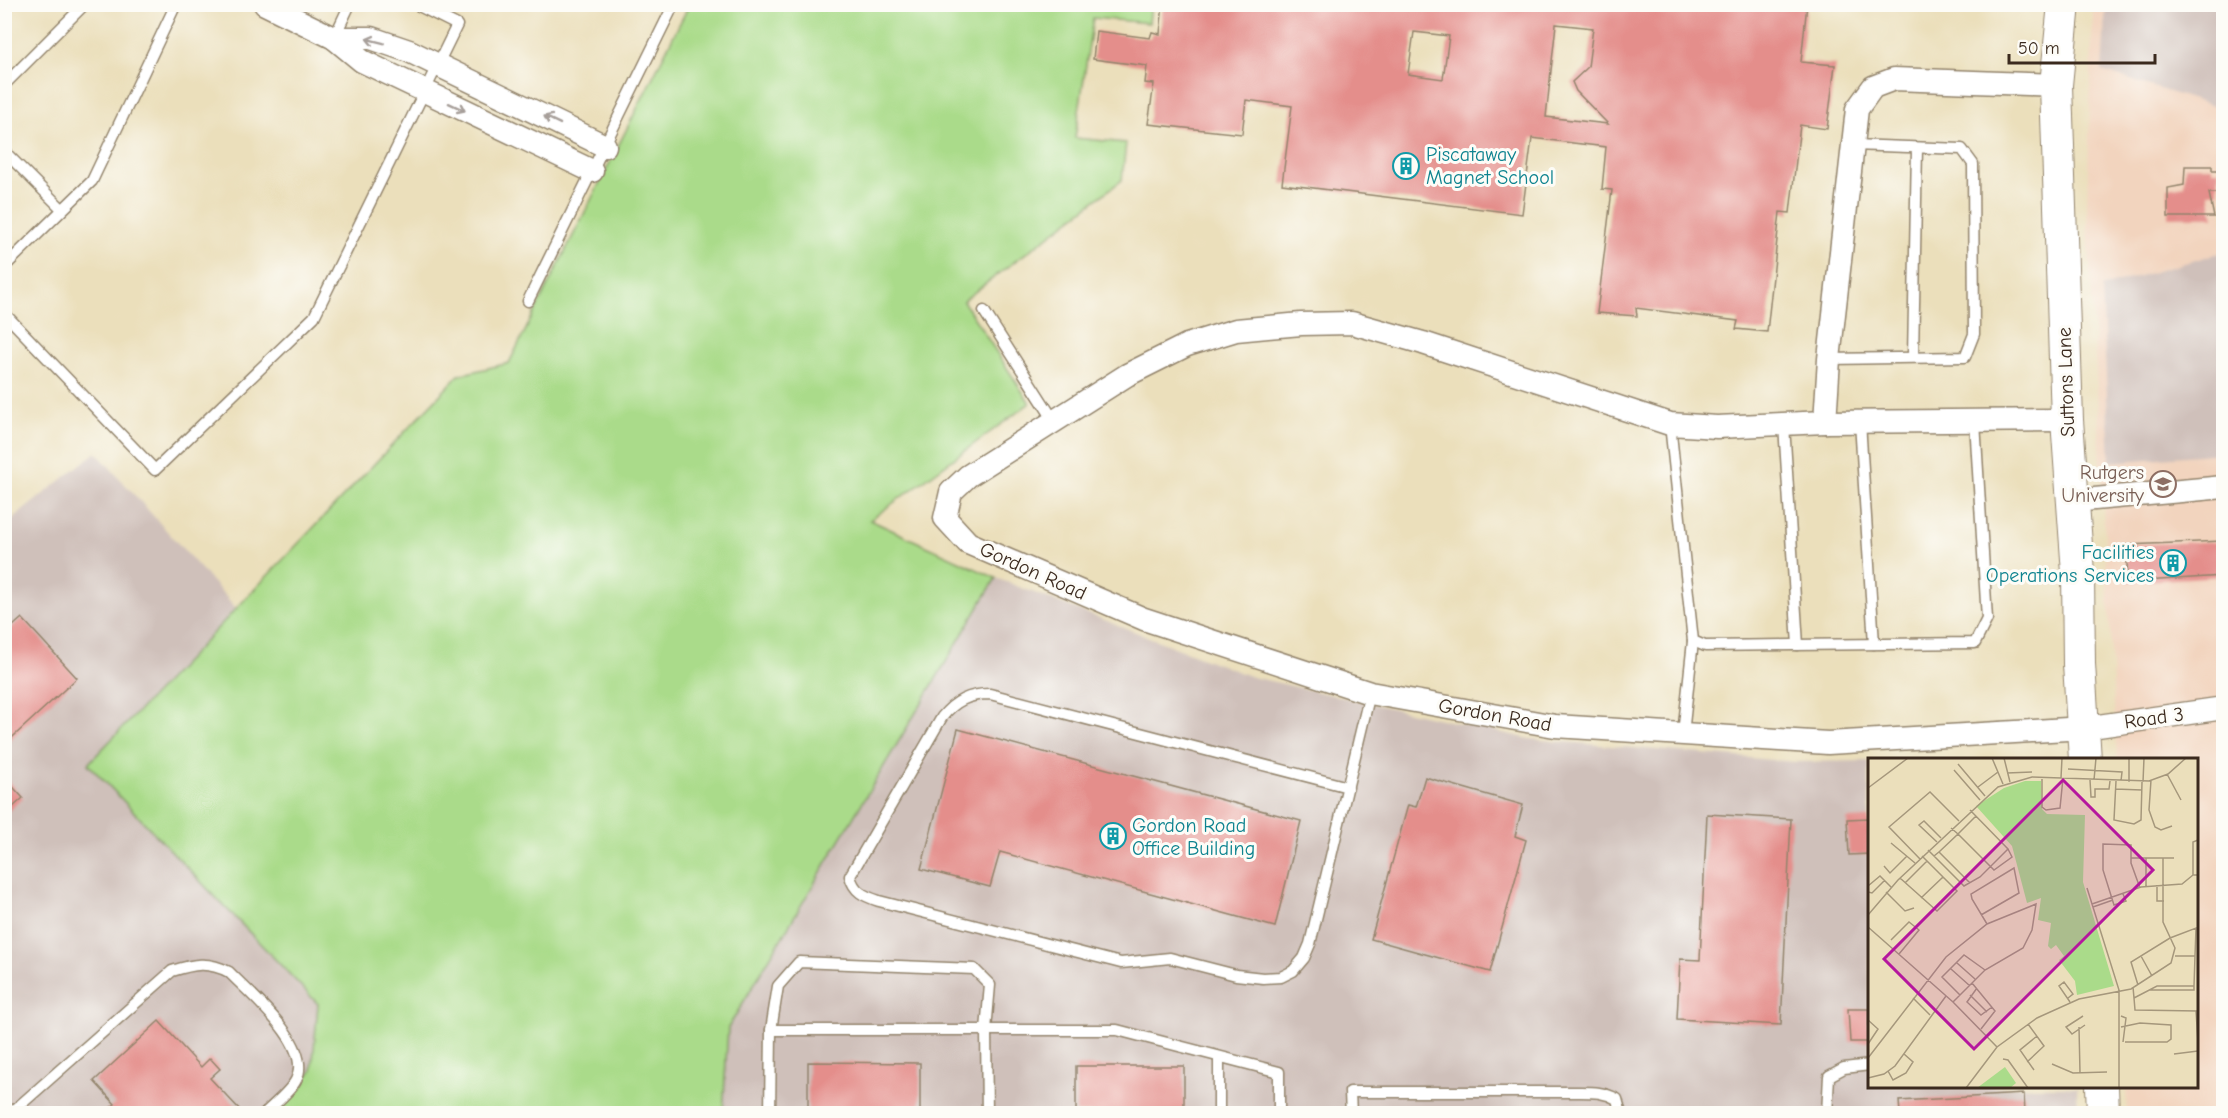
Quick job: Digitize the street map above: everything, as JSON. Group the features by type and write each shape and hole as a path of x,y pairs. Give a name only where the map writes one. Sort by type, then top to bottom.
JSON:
{"street":[{"path":"265,4 334,38 362,61 592,171"},
{"name":"Suttons Lane","path":"2064,4 2056,85 2067,420 2085,758"},
{"path":"334,38 371,38 438,65 605,146"},
{"path":"1825,422 1829,359 1857,108 1873,87 1894,79 2056,85"},
{"path":"1055,422 1127,375 1187,345 1236,330 1352,323 1670,424 1717,427 1825,422 2067,420"},
{"name":"Gordon Road","path":"1055,422 968,476 951,492 945,518 969,543 1144,619 1370,693 1555,726 1828,743 2084,728"},
{"path":"2073,501 2223,487"},
{"name":"Road 3","path":"2084,728 2223,708"},
{"path":"2102,1088 2103,1113"}],"lane":[{"path":"4,85 85,4"},
{"path":"4,267 92,181 176,4"},
{"path":"334,38 350,4"},
{"path":"4,313 154,470 314,317 458,25 415,4"},
{"path":"528,302 674,4"},
{"path":"1829,359 1965,357 1974,334 1973,164 1962,149 1853,145"},
{"path":"1913,357 1917,148"},
{"path":"4,151 62,210"},
{"path":"984,312 1055,422"},
{"path":"1860,422 1874,644"},
{"path":"1693,641 1705,646 1975,643 1987,619 1975,422"},
{"path":"1670,424 1693,641 1683,734"},
{"path":"1784,425 1798,645"},
{"path":"1348,787 990,694 978,694 952,705 942,717 850,876 853,887 863,895 879,901 1121,963 1170,958 1236,975 1281,977 1293,971 1304,958 1310,944 1348,787 1370,693"},
{"path":"770,1113 771,1030 778,986 799,962 974,969 990,985 986,1030 987,1113"},
{"path":"10,1113 172,970 197,963 215,965 229,972 292,1039 301,1063 296,1080 264,1113"},
{"path":"771,1030 1117,1030 1279,1072 1279,1113"},
{"path":"1219,1113 1220,1057"},
{"path":"1827,1113 1829,1076 1844,1068 1865,1065"},
{"path":"1351,1113 1350,1092 1601,1092 1617,1099 1621,1113"}],"shaded area":[{"name":"Rutgers University","path":"2093,5 2223,5 2223,1113 2127,1113 2126,1088 2198,1088 2198,758 2117,758 2087,208"},
{"path":"2106,5 2223,5 2223,109 2102,71"},
{"path":"2223,252 2223,453 2110,462 2102,287"},
{"path":"96,452 236,608 88,764 319,1004 312,1071 272,1113 5,1114 5,525"},
{"path":"996,578 1252,677 1530,739 1796,762 1868,761 1868,1088 2077,1088 2078,1113 723,1114 728,1028"}],"green space":[{"path":"689,5 1151,5 1149,23 1093,18 1075,138 1126,143 1122,180 963,301 1030,403 870,520 996,578 728,1028 723,1113 272,1113 312,1071 318,1004 88,764 459,375 509,363"}],"building":[{"name":"Piscataway Magnet School","path":"1163,4 1807,4 1801,62 1835,65 1827,129 1800,125 1790,213 1780,212 1767,332 1736,329 1738,321 1636,308 1637,316 1597,313 1612,190 1602,189 1606,147 1532,138 1522,214 1282,184 1292,106 1246,100 1242,134 1148,124 1154,84 1145,83 1147,66 1093,59 1096,31 1150,38 1152,32 1160,34","holes":["1556,24 1593,28 1588,67 1572,82 1576,91 1608,124 1546,117","1414,32 1449,36 1443,79 1408,74"]},
{"path":"2185,166 2212,166 2212,170 2219,170 2218,193 2209,193 2214,217 2168,217 2168,188 2184,185"},
{"name":"Facilities Operations Services","path":"2223,541 2223,576 2128,582 2126,545"},
{"path":"22,618 77,678 4,745 4,634"},
{"name":"Gordon Road Office Building","path":"958,729 1301,821 1275,927 1000,852 990,887 921,869"},
{"path":"4,777 23,798 4,815"},
{"path":"1425,777 1523,805 1515,836 1526,840 1490,972 1371,939 1408,805 1416,807"},
{"path":"1707,814 1791,819 1781,1025 1677,1019 1680,959 1700,960"},
{"path":"1868,818 1868,854 1849,855 1847,819"},
{"path":"1848,1009 1868,1009 1868,1042 1850,1042"},
{"path":"159,1021 201,1067 210,1058 220,1069 210,1078 243,1113 104,1113 115,1104 94,1081"},
{"path":"808,1062 920,1063 920,1113 808,1113"},
{"path":"1076,1066 1184,1066 1184,1113 1076,1113"},
{"path":"2024,1094 2025,1113 1900,1113 1899,1101"}],"place":[{"name":"Piscataway Magnet School","path":"1406,166"},
{"name":"Rutgers University","path":"2163,484"},
{"name":"Facilities Operations Services","path":"2173,563"},
{"name":"Gordon Road Office Building","path":"1113,836"}]}
